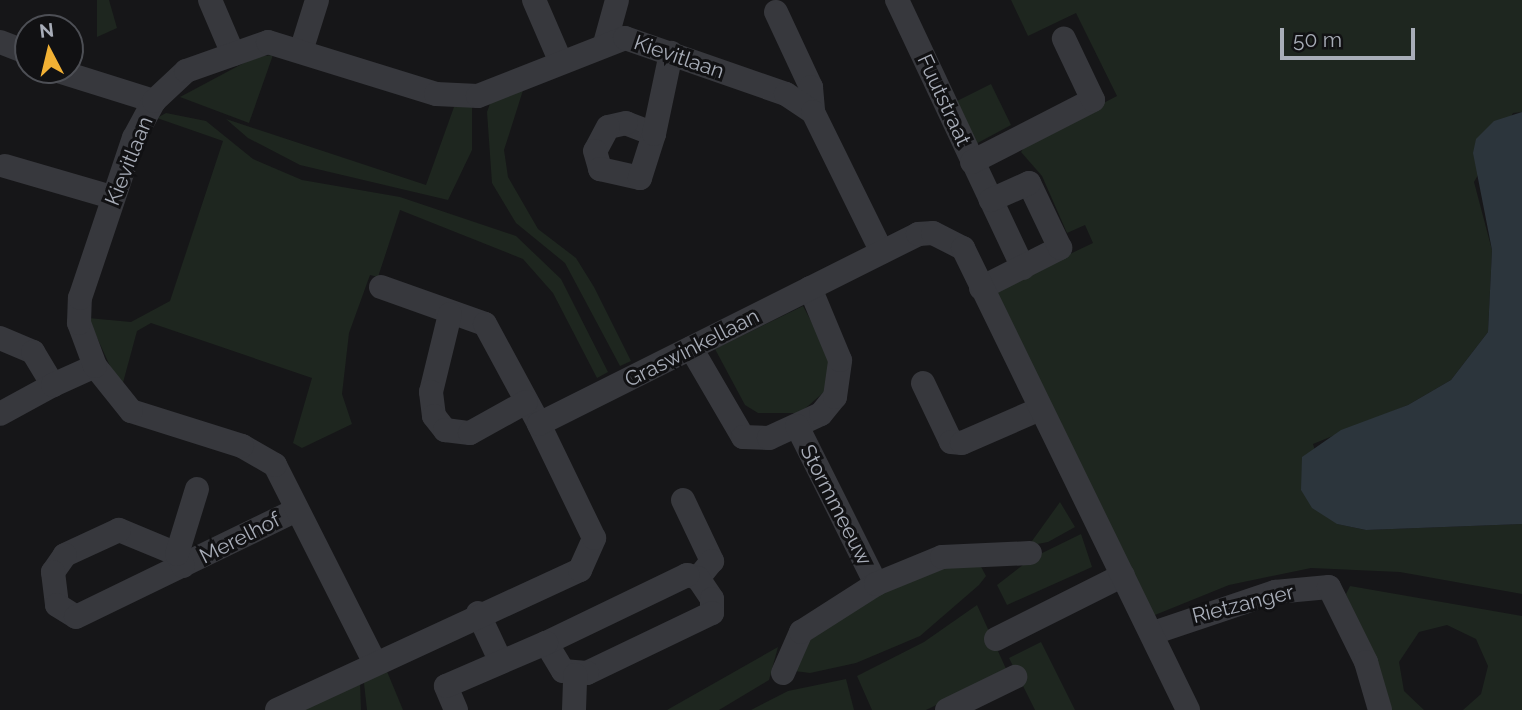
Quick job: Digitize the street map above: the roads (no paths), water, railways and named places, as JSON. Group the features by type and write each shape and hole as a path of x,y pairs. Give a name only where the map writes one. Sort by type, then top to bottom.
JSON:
{"street":[{"path":"210,0 233,54"},
{"path":"303,48 317,0"},
{"path":"534,0 560,60"},
{"path":"606,40 617,0"},
{"name":"Fuutstraat","path":"897,0 1023,268"},
{"path":"776,12 811,88 813,112 882,252"},
{"name":"Kievitlaan","path":"375,663 275,465 242,446 131,411 95,366 79,323 80,298 113,197 155,101 186,71 268,42 303,48 436,94 478,96 606,40 625,38 786,94 813,112"},
{"path":"972,162 1093,100 1064,39"},
{"path":"654,134 671,53"},
{"path":"84,79 155,101"},
{"path":"2,166 113,197"},
{"path":"981,288 1060,248 1029,183 991,200"},
{"name":"Graswinkellaan","path":"539,424 918,234 946,235 963,248 1040,409 1153,633 1188,710"},
{"path":"277,710 478,613 580,570 592,554 594,538 539,424 485,324 450,314 381,287"},
{"path":"691,348 743,437 769,438 821,414 835,397 840,360 810,288"},
{"path":"450,314 431,392 434,416 445,430 470,433 526,402"},
{"path":"0,338 33,352 53,384"},
{"path":"0,414 53,384 95,366"},
{"path":"923,383 951,442 962,443 1040,409"},
{"name":"Stormmeeuw","path":"797,426 876,584"},
{"name":"Merelhof","path":"180,560 197,489"},
{"path":"683,500 712,561 698,578"},
{"name":"Merelhof","path":"180,560 119,530 65,555 53,572 57,605 76,617 180,560 296,510"},
{"name":"Stormmeeuw","path":"783,673 801,632 876,584 942,557 1030,553"},
{"path":"456,710 446,686 546,643 687,575 698,578 712,599 712,612 575,675 563,670 546,643"},
{"path":"996,639 1123,575"},
{"name":"Rietzanger","path":"1153,633 1275,592 1329,587 1366,662 1380,710"},
{"path":"478,613 501,662"},
{"path":"573,710 575,675"},
{"path":"947,710 1015,677"}]}
